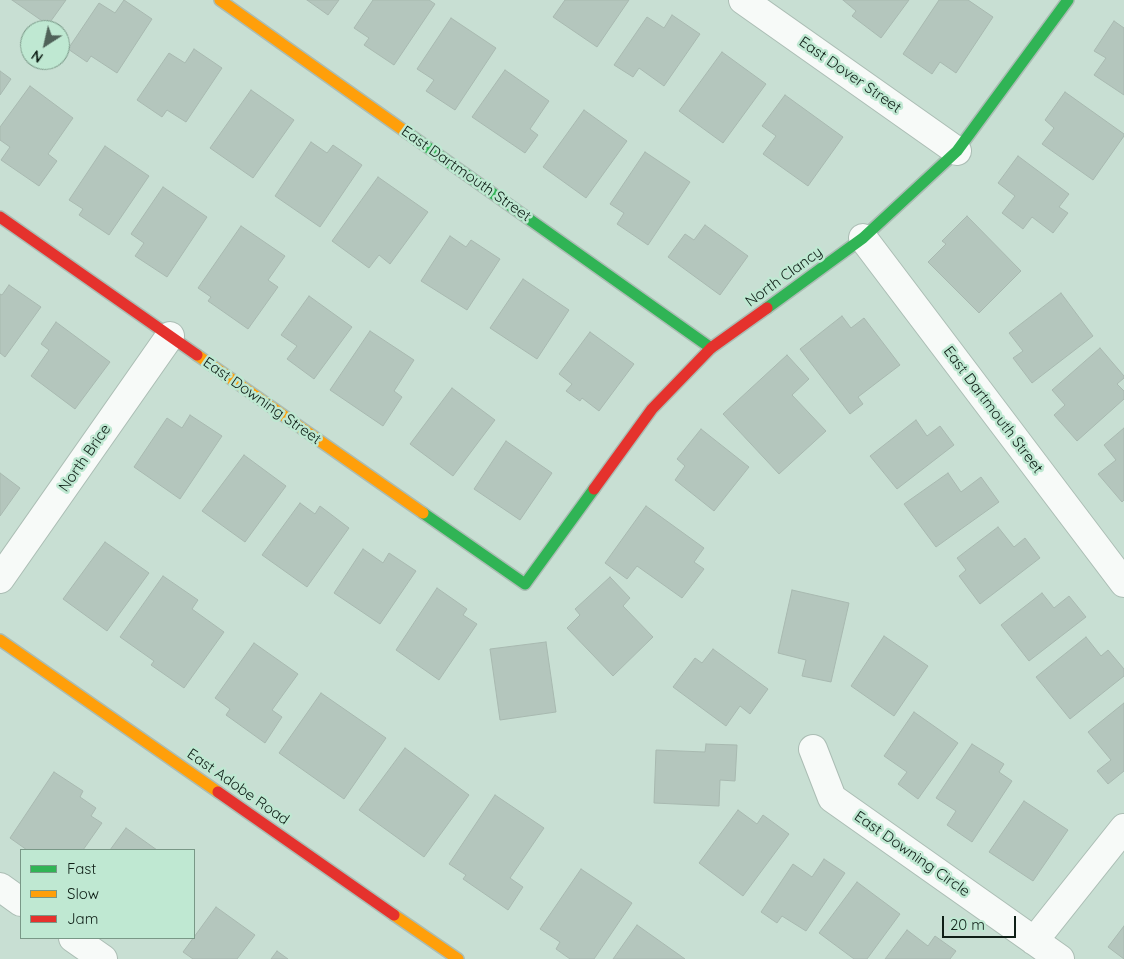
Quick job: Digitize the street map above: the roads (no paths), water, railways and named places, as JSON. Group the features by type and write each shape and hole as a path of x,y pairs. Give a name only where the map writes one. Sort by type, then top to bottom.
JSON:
{"street":[{"name":"East Dartmouth Street","path":"220,0 711,348"},
{"name":"East Dover Street","path":"743,0 957,151"},
{"name":"North Clancy","path":"524,584 652,409 711,348 863,238 957,151 1068,0"},
{"name":"East Downing Street","path":"0,217 524,584"},
{"name":"East Dartmouth Street","path":"863,238 1124,583"},
{"name":"North Brice","path":"0,579 170,336"},
{"name":"East Adobe Road","path":"0,640 458,959"},
{"name":"East Downing Circle","path":"813,749 832,798 1034,940"},
{"path":"1060,959 1034,940 1124,828"},
{"path":"0,887 20,901"},
{"path":"74,939 103,959"}]}
